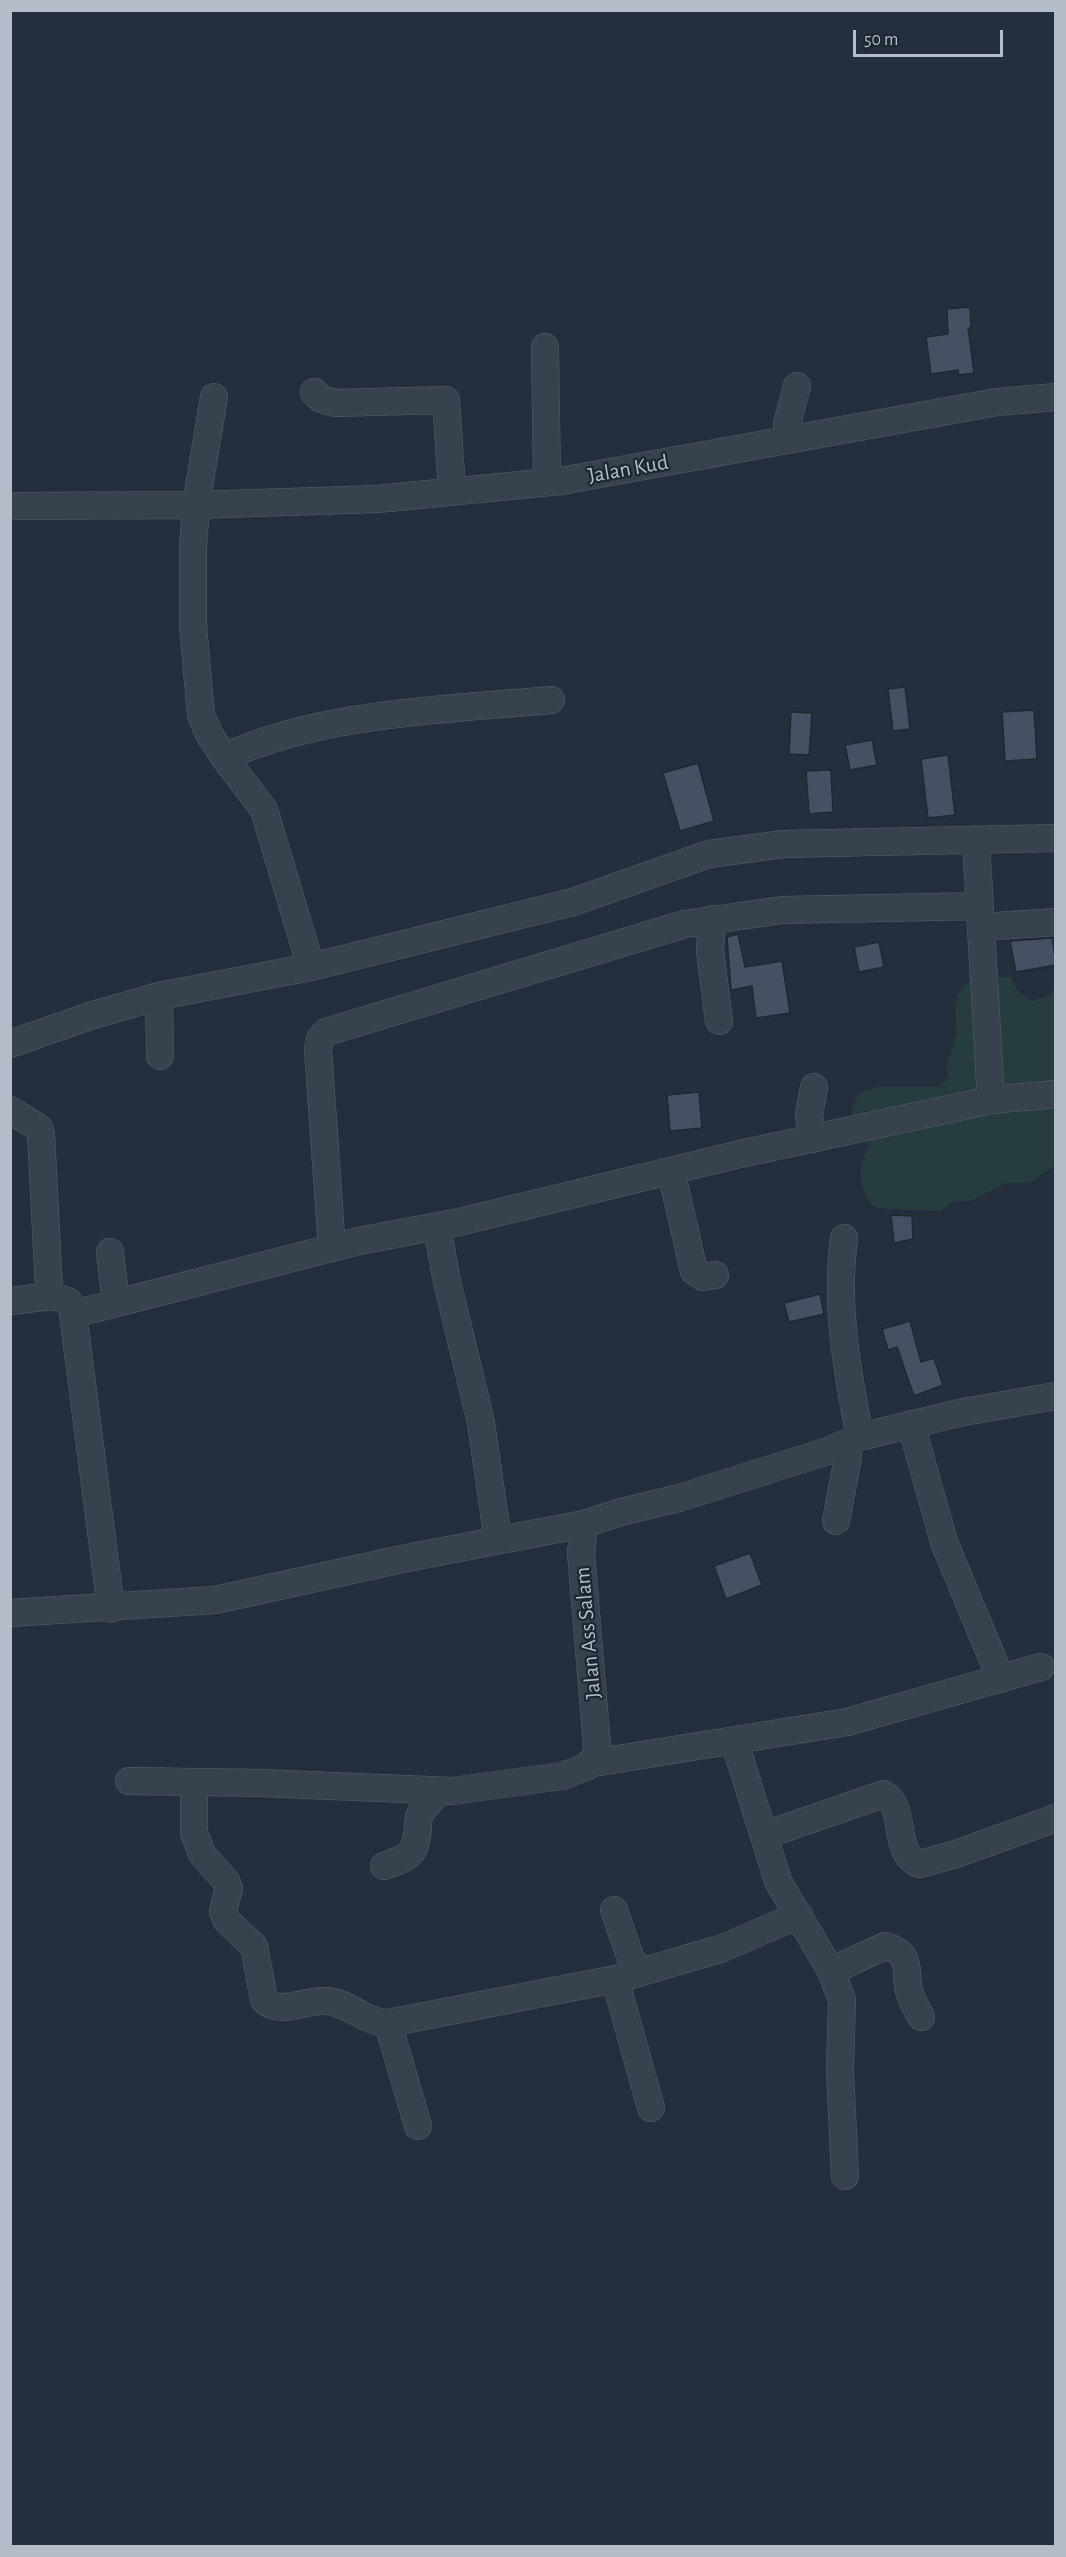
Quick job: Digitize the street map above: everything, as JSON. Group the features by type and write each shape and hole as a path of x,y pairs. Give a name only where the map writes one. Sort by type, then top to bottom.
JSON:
{"street":[{"path":"545,347 547,482"},
{"path":"788,439 789,412 797,386"},
{"path":"314,392 321,399 335,403 446,400 452,491"},
{"path":"214,397 196,505 192,599 201,715 209,734 224,757 264,810 311,967"},
{"name":"Jalan Kud","path":"10,506 196,505 377,499 547,482 997,402 1056,397"},
{"path":"224,757 299,731 348,722 446,709 551,700"},
{"path":"10,1044 90,1016 159,996 311,967 573,902 709,854 784,844 1056,838"},
{"path":"976,841 991,1100"},
{"path":"332,1248 318,1050 320,1039 326,1032 685,924 712,919 782,910 1056,922"},
{"path":"712,919 710,951 719,1021"},
{"path":"159,996 160,1056"},
{"path":"813,1139 809,1115 814,1087"},
{"path":"74,1314 332,1248 813,1139 991,1100 1056,1094"},
{"path":"10,1110 39,1128 41,1134 49,1289 52,1296"},
{"path":"671,1171 694,1271 703,1277 715,1275"},
{"path":"437,1226 446,1278 481,1423 498,1540"},
{"path":"836,1521 848,1457 854,1440 840,1316 840,1265 844,1238"},
{"path":"110,1252 116,1303"},
{"path":"10,1301 52,1296 68,1301 72,1305 111,1609"},
{"path":"10,1613 111,1609 215,1600 584,1524 689,1495 854,1440 910,1424 1056,1396"},
{"path":"910,1424 944,1542 1001,1679"},
{"name":"Jalan Ass Salam","path":"584,1524 580,1553 597,1746 597,1755 593,1763"},
{"path":"129,1781 435,1791 562,1776 593,1763 847,1722 1041,1667"},
{"path":"734,1740 778,1881 831,1971 842,2001 840,2071 845,2176"},
{"path":"194,1782 194,1833 202,1854 226,1881 229,1896 223,1912 227,1921 254,1946 264,2000 270,2006 327,2001 372,2020 388,2023 615,1979 723,1948 799,1915"},
{"path":"384,1866 410,1856 415,1848 418,1818 431,1803 435,1791"},
{"path":"765,1835 884,1794 894,1808 906,1855 920,1864 1056,1818"},
{"path":"614,1910 632,1962 645,1971"},
{"path":"831,1971 885,1946 892,1948 900,1954 908,1967 909,1990 921,2017"},
{"path":"615,1979 651,2108"},
{"path":"388,2023 418,2126"}],"green space":[{"path":"1010,977 1019,993 1034,1001 1051,995 1055,986 1056,1164 1030,1183 1006,1183 970,1201 952,1202 942,1211 886,1209 872,1206 864,1190 861,1175 863,1160 871,1145 858,1134 852,1122 852,1108 859,1093 876,1087 940,1087 948,1077 949,1060 957,1029 955,1004 959,992 972,981"}],"building":[{"path":"970,307 971,328 968,328 974,373 959,375 958,370 931,374 926,337 948,334 947,309"},
{"path":"905,687 910,729 893,731 888,689"},
{"path":"1034,710 1037,759 1005,761 1002,712"},
{"path":"791,712 812,713 809,755 789,754"},
{"path":"872,740 877,765 850,770 845,745"},
{"path":"948,755 955,815 928,818 921,759"},
{"path":"698,763 714,821 680,831 663,773"},
{"path":"831,770 833,812 809,814 806,771"},
{"path":"738,934 745,967 782,961 790,1013 756,1018 752,986 731,990 727,937"},
{"path":"1052,938 1056,965 1016,972 1010,941"},
{"path":"879,942 884,967 859,972 854,947"},
{"path":"699,1092 702,1128 670,1131 667,1095"},
{"path":"891,1215 912,1216 913,1239 894,1243"},
{"path":"820,1294 824,1314 789,1322 784,1303"},
{"path":"910,1321 921,1362 934,1358 943,1385 914,1396 897,1347 888,1350 882,1329"},
{"path":"750,1553 762,1585 726,1599 714,1566"}]}
